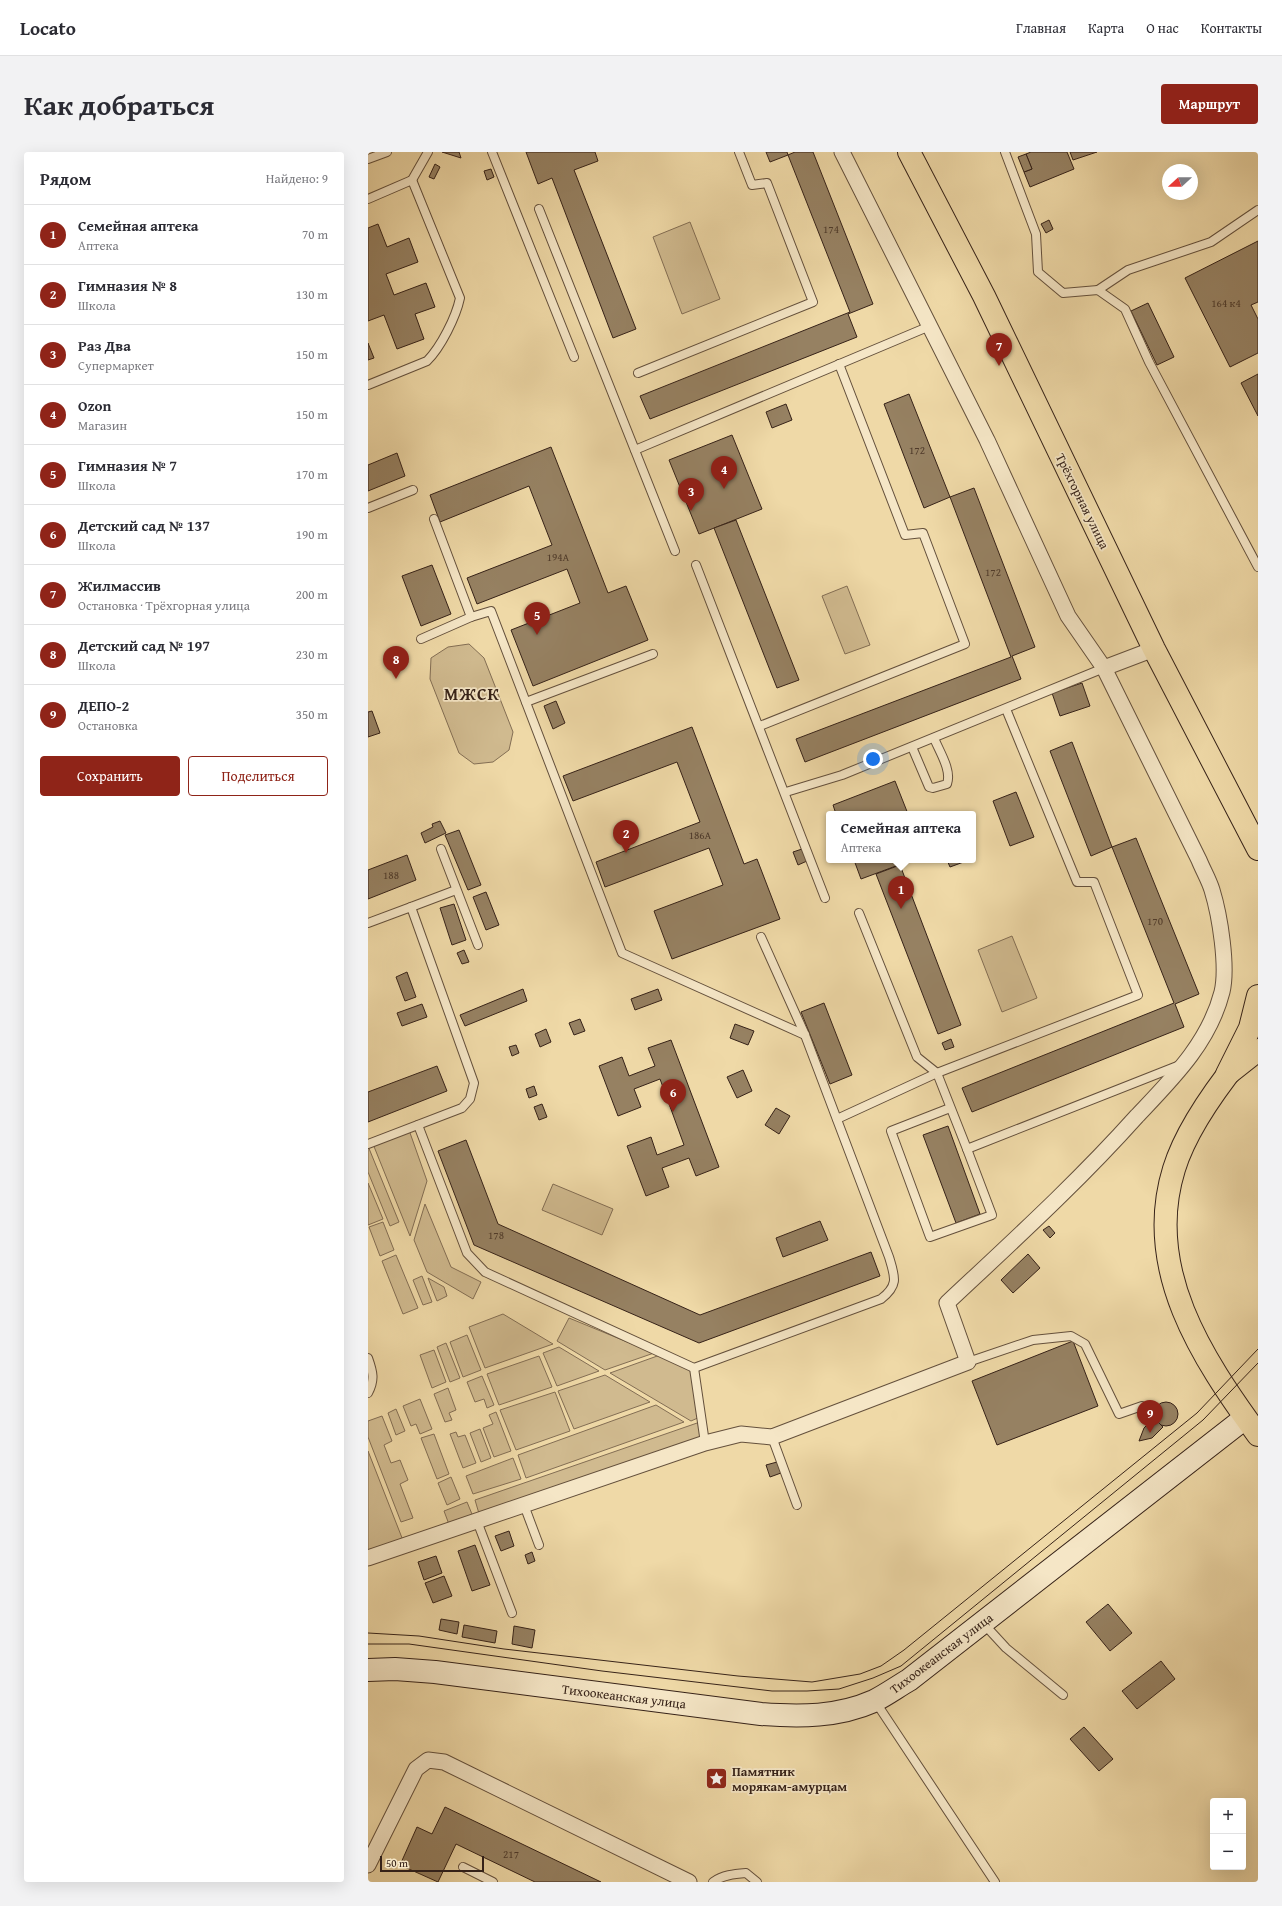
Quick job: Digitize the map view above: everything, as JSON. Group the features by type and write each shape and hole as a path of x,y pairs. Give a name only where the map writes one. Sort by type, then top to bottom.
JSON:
{"main road":[{"name":"Трёхгорная улица","path":"909,152 984,296 1154,649 1258,849"},
{"path":"1235,804 1258,864"},
{"path":"1227,1074 1250,1028 1258,996"},
{"path":"1258,1036 1227,1074 1192,1128 1174,1169 1166,1212 1168,1256 1174,1287 1190,1327 1222,1385 1252,1413 1258,1435"},
{"path":"1227,1074 1258,1050"},
{"name":"Тихоокеанская улица","path":"368,1670 395,1669 435,1672 794,1717 826,1714 854,1708 875,1700 909,1680 1252,1413"}],"street":[{"path":"368,1558 706,1443 742,1434 772,1437 968,1362 947,1303 1032,1223 1114,1142 1186,1063 1210,1025 1222,991 1224,957 1212,891 1199,860 1104,668 1068,616 986,440 842,152"},
{"path":"1104,668 1154,649"},
{"path":"369,1860 416,1769 428,1760 444,1762 689,1882"}],"lane":[{"path":"368,159 387,152"},
{"path":"368,199 412,180 428,152"},
{"path":"492,152 574,357"},
{"path":"638,373 813,302 767,183 752,185 739,152"},
{"path":"1005,152 1036,234 1038,272 1063,293 1098,290 1128,270 1211,242 1258,210"},
{"path":"368,385 427,361 434,354 458,310 460,298 412,180"},
{"path":"539,209 675,551"},
{"path":"1098,290 1125,308 1148,362 1258,567"},
{"path":"635,450 930,326"},
{"path":"760,726 965,644 923,533 905,535 839,364"},
{"path":"368,508 413,490"},
{"path":"434,520 471,617"},
{"path":"696,565 786,792 825,898"},
{"path":"421,639 471,617 491,611 622,952 804,1035"},
{"path":"526,702 653,654"},
{"path":"786,792 842,775 1104,668"},
{"path":"837,1119 937,1073 1138,995 1094,882 1077,882 1006,709"},
{"path":"912,747 929,787 933,788 947,784 947,771 934,738"},
{"path":"440,849 478,945"},
{"path":"368,923 456,890"},
{"path":"368,1144 462,1108 470,1099 474,1083 411,907"},
{"path":"859,913 917,1057 937,1073 992,1215 930,1237 891,1131 950,1108"},
{"path":"418,1125 467,1253 485,1272 694,1368 880,1299 890,1292 895,1282 893,1269 804,1035 761,937"},
{"path":"967,1149 1186,1063"},
{"path":"968,1362 1033,1340 1071,1336 1085,1344 1119,1414 1142,1406"},
{"path":"368,1358 373,1371 373,1383 368,1393"},
{"path":"694,1368 706,1443"},
{"path":"772,1437 797,1504"},
{"path":"524,1505 539,1545"},
{"path":"477,1521 512,1612"},
{"path":"982,1623 1006,1648 1063,1695"},
{"path":"875,1700 995,1882"},
{"path":"463,1867 493,1882"},
{"path":"714,1882 720,1877 746,1873 757,1882"}],"shaded area":[{"path":"690,222 720,299 682,314 653,237"},
{"path":"847,586 870,645 845,654 822,596"},
{"path":"469,644 484,658 513,732 509,750 493,762 474,764 459,753 430,679 431,658 448,647"},
{"path":"1012,936 1037,998 1002,1012 978,950"},
{"path":"409,1130 427,1181 410,1236 373,1144"},
{"path":"368,1146 399,1222 390,1226 368,1172"},
{"path":"368,1183 383,1219 368,1225"},
{"path":"553,1184 613,1209 602,1235 542,1210"},
{"path":"425,1204 451,1267 481,1282 473,1299 427,1272 414,1240"},
{"path":"383,1222 394,1250 380,1256 369,1227"},
{"path":"396,1255 418,1308 403,1314 382,1261"},
{"path":"422,1276 432,1302 423,1305 413,1280"},
{"path":"428,1278 444,1287 447,1296 437,1301"},
{"path":"503,1314 553,1344 485,1368 469,1327"},
{"path":"569,1318 654,1353 605,1370 557,1341"},
{"path":"467,1335 481,1370 463,1377 450,1342"},
{"path":"446,1343 460,1378 450,1382 437,1347"},
{"path":"559,1347 599,1371 557,1386 543,1353"},
{"path":"434,1350 446,1382 432,1388 420,1355"},
{"path":"660,1355 693,1369 700,1417 691,1421 610,1373"},
{"path":"539,1356 552,1387 499,1405 487,1374"},
{"path":"605,1375 650,1402 574,1429 558,1391"},
{"path":"482,1376 494,1405 487,1408 484,1399 475,1402 467,1382"},
{"path":"448,1388 456,1410 449,1413 452,1420 445,1422 434,1394"},
{"path":"555,1392 570,1431 516,1450 500,1410"},
{"path":"420,1399 432,1429 420,1434 416,1424 411,1426 403,1406"},
{"path":"656,1405 684,1422 526,1478 518,1455"},
{"path":"396,1409 405,1431 396,1435 388,1413"},
{"path":"496,1412 511,1451 494,1457 483,1428 493,1424 489,1415"},
{"path":"382,1416 392,1441 384,1445 391,1463 400,1460 408,1480 400,1484 413,1518 401,1522 368,1437 368,1421"},
{"path":"700,1422 703,1441 480,1517 475,1500"},
{"path":"480,1429 491,1458 481,1462 470,1433"},
{"path":"456,1432 458,1437 465,1435 476,1463 463,1468 450,1434"},
{"path":"434,1434 449,1474 437,1479 421,1438"},
{"path":"368,1451 404,1543 368,1555"},
{"path":"513,1458 521,1479 473,1494 466,1476"},
{"path":"451,1477 460,1499 447,1505 438,1483"},
{"path":"467,1502 474,1519 450,1527 444,1511"}],"building":[{"path":"442,152 459,152 461,158"},
{"path":"526,152 595,152 598,161 574,170 636,329 613,338 552,178 538,184"},
{"path":"766,152 787,152 788,155 770,162"},
{"path":"795,152 813,152 873,304 848,314 857,337 650,419 640,396 850,312 788,155"},
{"path":"1031,152 1067,152 1074,169 1030,187 1024,172 1032,169 1026,154"},
{"path":"1070,152 1097,152 1073,160"},
{"path":"1026,154 1032,169 1024,172 1018,157"},
{"path":"435,164 440,167 434,179 429,177"},
{"path":"491,169 494,177 487,180 484,171"},
{"path":"1049,220 1053,229 1046,233 1041,224"},
{"path":"378,224 387,247 409,238 418,262 386,274 394,295 426,283 435,307 415,314 424,339 397,349 384,315 368,321 368,228"},
{"path":"1258,241 1258,302 1251,305 1258,319 1258,353 1230,367 1185,278"},
{"path":"1148,303 1174,357 1157,365 1131,311"},
{"path":"368,343 374,358 368,360"},
{"path":"1258,374 1258,416 1241,383"},
{"path":"909,394 950,497 924,508 884,404"},
{"path":"786,404 792,420 772,428 766,412"},
{"path":"732,435 762,509 699,534 669,460"},
{"path":"551,447 608,593 626,586 648,640 533,686 511,630 580,603 567,569 477,604 467,578 552,545 529,486 440,522 430,495"},
{"path":"397,453 405,476 368,491 368,465"},
{"path":"974,488 1035,647 1012,656 1021,679 805,762 796,739 1011,657 950,497"},
{"path":"736,520 799,680 777,688 714,528"},
{"path":"432,565 451,614 421,626 402,576"},
{"path":"1082,683 1090,706 1060,716 1052,693"},
{"path":"556,701 565,723 553,729 544,706"},
{"path":"372,711 380,733 368,737 368,712"},
{"path":"692,727 744,864 757,859 780,919 672,959 654,911 723,885 709,848 605,887 596,862 700,822 677,762 573,801 563,776"},
{"path":"1072,742 1112,847 1091,856 1050,751"},
{"path":"895,781 907,811 835,811 833,805"},
{"path":"1016,792 1034,837 1010,846 993,801"},
{"path":"440,821 446,833 425,843 421,833 433,827 432,824"},
{"path":"459,830 481,885 468,890 445,835"},
{"path":"1136,838 1199,994 1175,1004 1184,1027 972,1112 962,1088 1174,1003 1112,847"},
{"path":"802,849 807,861 798,865 793,852"},
{"path":"407,855 416,880 368,899 368,870"},
{"path":"855,863 904,863 861,879"},
{"path":"948,863 961,863 950,867"},
{"path":"900,865 961,1025 938,1034 876,874"},
{"path":"486,892 499,925 486,930 473,897"},
{"path":"454,904 466,940 452,945 440,908"},
{"path":"464,950 469,962 462,964 457,953"},
{"path":"407,972 416,997 405,1001 396,977"},
{"path":"523,989 527,1001 465,1026 460,1015"},
{"path":"658,989 662,1000 635,1010 631,999"},
{"path":"824,1003 852,1075 830,1084 801,1012"},
{"path":"422,1004 427,1017 402,1026 397,1013"},
{"path":"580,1019 585,1031 574,1035 569,1023"},
{"path":"735,1024 754,1031 748,1045 730,1038"},
{"path":"546,1029 551,1042 540,1047 535,1034"},
{"path":"951,1039 954,1047 945,1050 942,1043"},
{"path":"671,1040 719,1167 696,1176 689,1158 662,1168 669,1187 646,1196 627,1146 651,1137 657,1155 684,1145 660,1079 634,1089 641,1107 618,1116 599,1066 622,1057 629,1076 655,1066 648,1048"},
{"path":"516,1045 519,1053 512,1056 509,1047"},
{"path":"437,1066 447,1091 368,1122 368,1092"},
{"path":"743,1070 752,1091 737,1098 727,1077"},
{"path":"534,1086 537,1095 529,1098 526,1089"},
{"path":"542,1104 547,1117 539,1120 534,1107"},
{"path":"776,1108 790,1116 779,1134 765,1125"},
{"path":"948,1126 980,1214 956,1223 923,1135"},
{"path":"466,1140 498,1224 700,1315 871,1252 880,1276 699,1343 474,1245 438,1151"},
{"path":"820,1221 828,1240 783,1257 776,1238"},
{"path":"1049,1226 1055,1233 1050,1238 1043,1230"},
{"path":"1028,1254 1040,1268 1013,1293 1001,1280"},
{"path":"1073,1341 1098,1406 997,1445 972,1381"},
{"path":"1166,1402 1171,1403 1177,1409 1177,1419 1171,1425 1166,1426 1161,1425 1155,1419 1154,1414 1155,1409 1161,1403"},
{"path":"1154,1418 1163,1427 1152,1438 1139,1441 1144,1428"},
{"path":"777,1462 781,1473 770,1477 766,1465"},
{"path":"509,1531 514,1546 501,1551 495,1536"},
{"path":"475,1545 490,1585 472,1591 458,1551"},
{"path":"532,1552 535,1561 528,1564 525,1555"},
{"path":"436,1556 442,1573 424,1580 418,1562"},
{"path":"444,1576 452,1596 433,1603 425,1583"},
{"path":"1108,1604 1132,1633 1110,1651 1086,1622"},
{"path":"441,1619 459,1622 457,1634 439,1630"},
{"path":"464,1625 497,1631 495,1643 462,1637"},
{"path":"514,1626 535,1630 532,1648 512,1644"},
{"path":"1161,1661 1175,1679 1137,1709 1122,1691"},
{"path":"1084,1727 1113,1759 1099,1771 1070,1739"},
{"path":"445,1807 601,1882 535,1882 456,1844 438,1882 400,1865 417,1827 432,1834"}],"tram line":[{"path":"368,1633 419,1636 504,1649 738,1676 812,1682 860,1674 881,1666 904,1650 1197,1413 1258,1349"},
{"path":"368,1644 409,1644 602,1671 772,1691 839,1689 873,1678 901,1666 1203,1420 1258,1363"}],"place":[{"name":"Жилмассив","path":"999,366"},
{"name":"Ozon","path":"724,489"},
{"name":"Раз Два","path":"691,511"},
{"name":"Гимназия № 7","path":"537,635"},
{"name":"Детский сад № 197","path":"396,679"},
{"name":"Гимназия № 8","path":"626,853"},
{"name":"Семейная аптека","path":"901,909"},
{"name":"Детский сад № 137","path":"673,1112"},
{"name":"ДЕПО-2","path":"1150,1433"},
{"name":"Памятник морякам-амурцам","path":"716,1778"}],"district":[{"name":"МЖСК","path":"472,694"}]}
